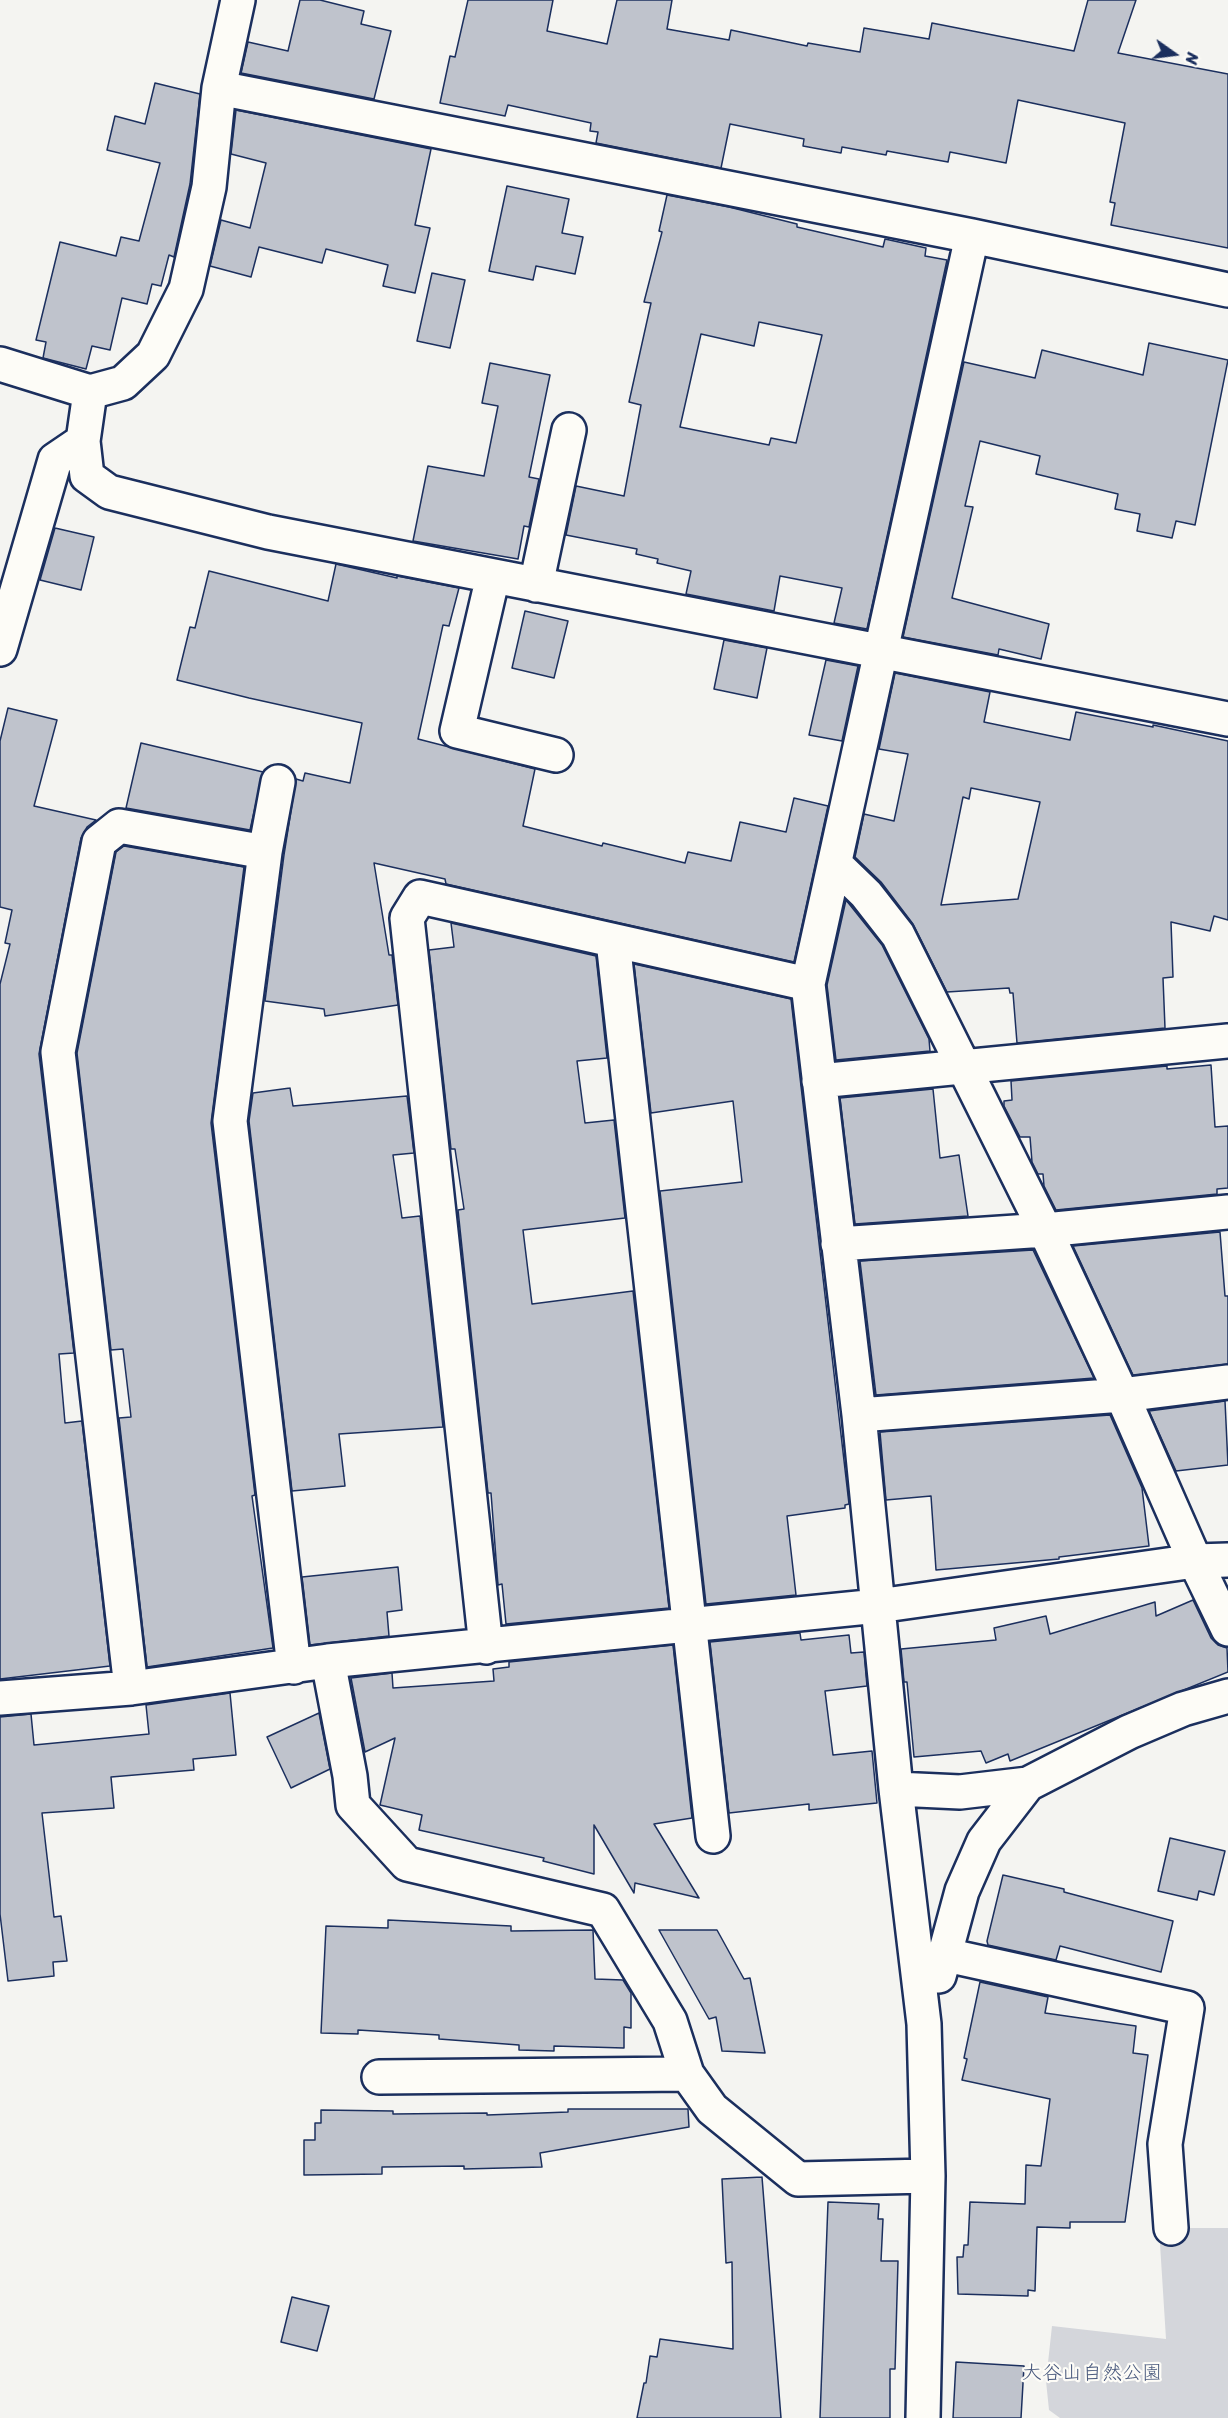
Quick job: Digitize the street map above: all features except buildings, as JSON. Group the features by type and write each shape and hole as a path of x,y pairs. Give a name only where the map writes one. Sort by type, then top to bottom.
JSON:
{"street":[{"path":"0,364 90,392 123,382 153,355 186,289 209,187 219,88 238,0"},
{"path":"219,88 972,236 1228,290"},
{"path":"923,2418 928,2176 924,2024 896,1789 859,1415 808,984 972,236"},
{"path":"90,392 83,441 87,476 110,492 268,532 1228,719"},
{"path":"536,585 569,430"},
{"path":"0,649 56,460 83,441"},
{"path":"493,576 457,731 556,755"},
{"path":"278,783 265,852 230,1121 294,1667"},
{"path":"131,1688 58,1052 99,842 119,826 265,852"},
{"path":"835,864 866,894 898,935 1045,1230 1228,1629"},
{"path":"486,1647 406,918 420,897 808,984"},
{"path":"613,941 713,1836"},
{"path":"819,1081 1228,1041"},
{"path":"838,1244 1045,1230 1228,1212"},
{"path":"859,1415 1122,1395 1228,1382"},
{"path":"0,1698 131,1688 328,1661 878,1606 1195,1561 1228,1560"},
{"path":"328,1661 350,1776 353,1805 407,1864 603,1910 670,2021 687,2074 712,2109 798,2179 928,2176"},
{"path":"896,1789 960,1792 1028,1784 1129,1732 1183,1709 1228,1696"},
{"path":"924,2024 946,1955 962,1891 984,1841 1028,1784"},
{"path":"946,1955 1187,2008 1166,2144 1171,2228"},
{"path":"379,2077 687,2074"}],"green space":[{"name":"大谷山自然公園","path":"1159,2228 1228,2228 1228,2418 1060,2418 1049,2410 1046,2381 1052,2326 1166,2339"}]}
